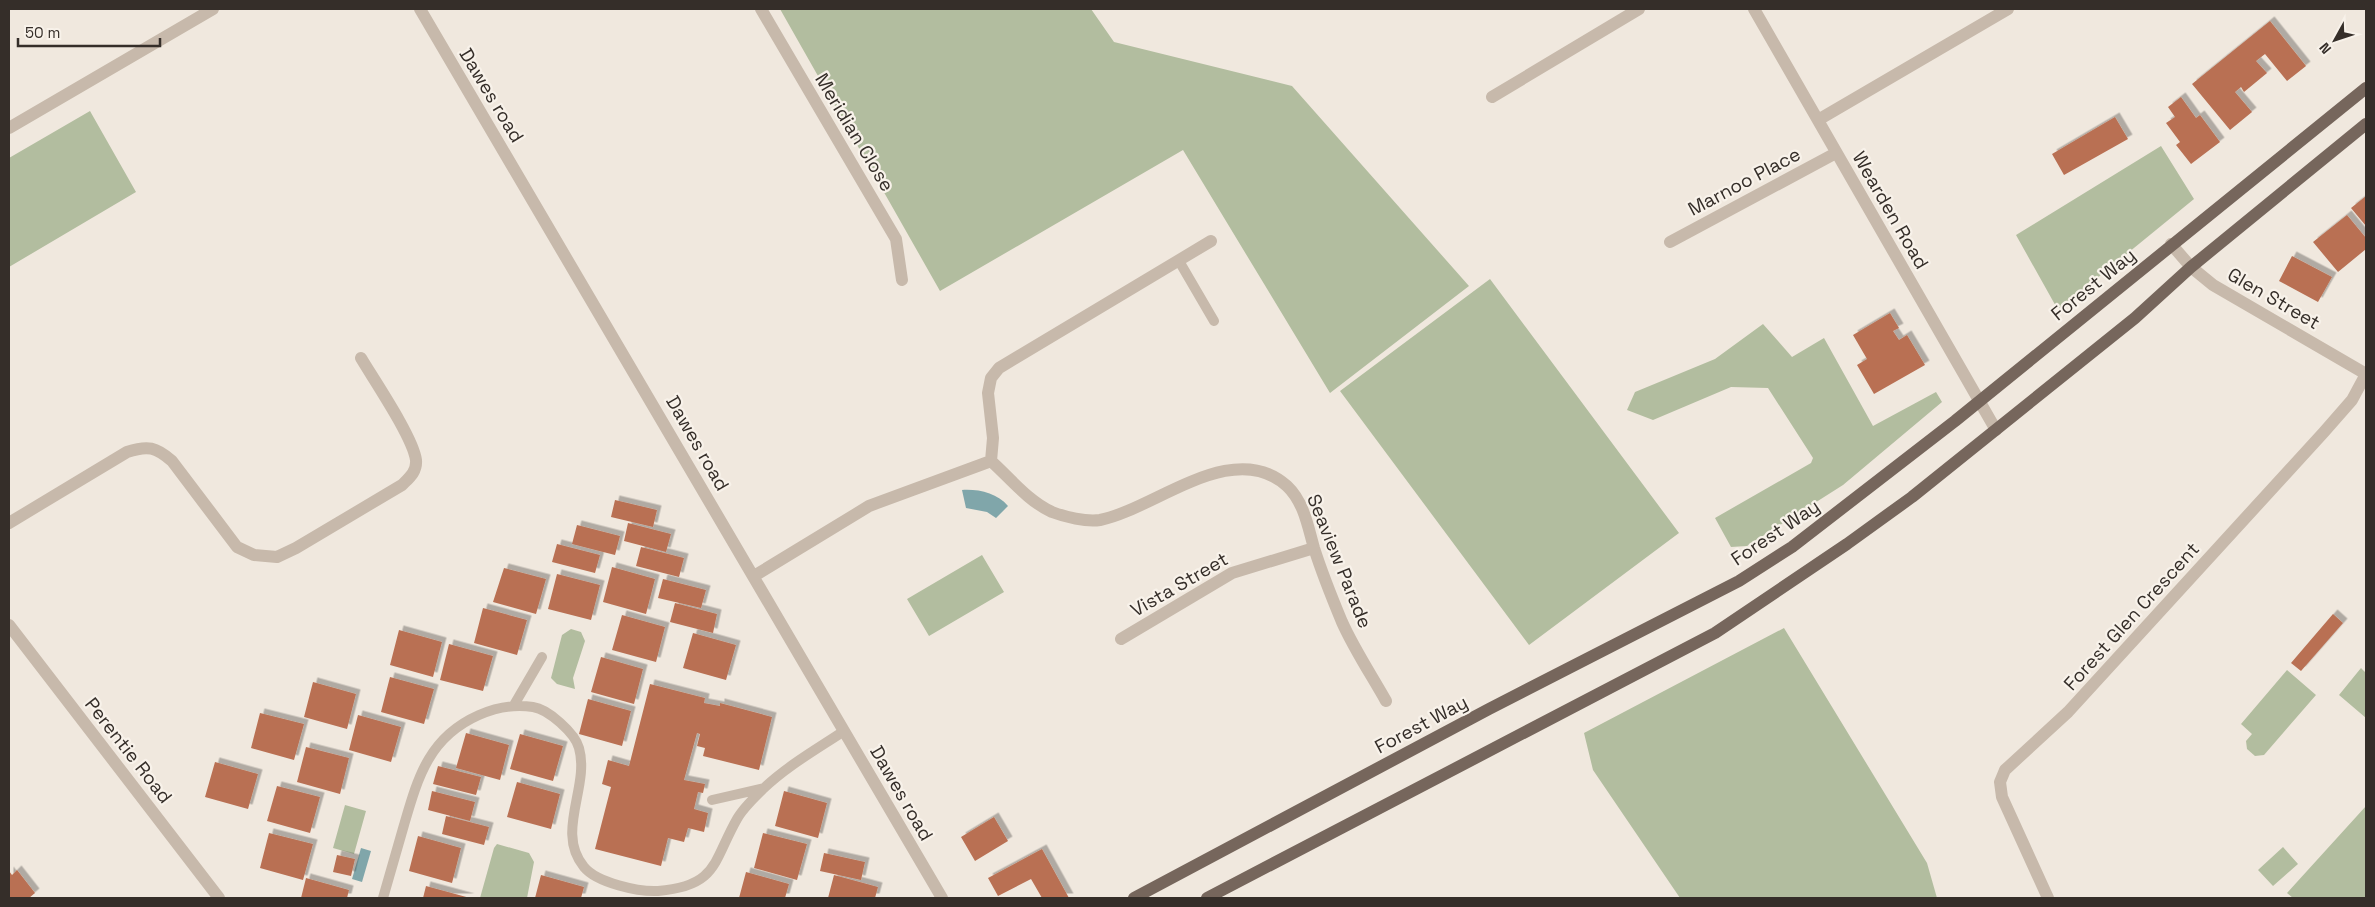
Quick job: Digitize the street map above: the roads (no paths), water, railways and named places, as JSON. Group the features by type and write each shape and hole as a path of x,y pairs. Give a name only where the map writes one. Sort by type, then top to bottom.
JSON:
{"main road":[{"name":"Forest Way","path":"1134,898 1489,710 1748,576 1800,541 1979,401 2366,88"},
{"path":"1207,898 1715,633 1854,539 1912,497 2134,318 2191,267 2366,124"}],"street":[{"path":"9,128 213,9"},
{"name":"Dawes road","path":"420,9 942,898"},
{"name":"Meridian Close","path":"761,9 896,239 902,280"},
{"path":"1492,98 1639,9"},
{"name":"Wearden Road","path":"1754,9 1996,430"},
{"path":"1818,120 2008,9"},
{"name":"Marnoo Place","path":"1670,242 1836,153"},
{"path":"754,576 869,506 991,461 993,438 988,393 990,378 999,368 1211,241"},
{"name":"Glen Street","path":"2171,244 2191,267 2213,285 2366,374"},
{"path":"9,523 128,452 141,447 159,450 172,461 238,547 254,555 277,557 296,548 402,485 413,475 416,461 410,443 361,358"},
{"name":"Forest Glen Crescent","path":"2048,898 2002,797 2000,782 2005,770 2068,712 2203,565 2352,400 2366,374"},
{"name":"Seaview Parade","path":"991,461 1027,496 1051,512 1075,518 1098,520 1120,514 1202,477 1231,470 1255,471 1273,477 1287,486 1307,521 1314,548 1343,624 1386,701"},
{"name":"Vista Street","path":"1120,639 1232,572 1314,548"},
{"name":"Perentie Road","path":"9,626 219,898"}],"lane":[{"path":"1179,261 1214,321"},
{"path":"514,705 542,657"},
{"path":"383,898 418,778 431,753 445,736 464,721 492,709 514,705 540,708 562,724 579,745 582,768 572,826 574,848 584,868 603,881 629,888 657,891 686,886 706,876 716,865 738,817 764,788 844,731"},
{"path":"712,800 764,788"}],"water":[{"path":"962,490 975,490 993,495 1008,506 996,518 987,512 966,508"},
{"path":"361,848 371,851 362,882 352,879"}]}
